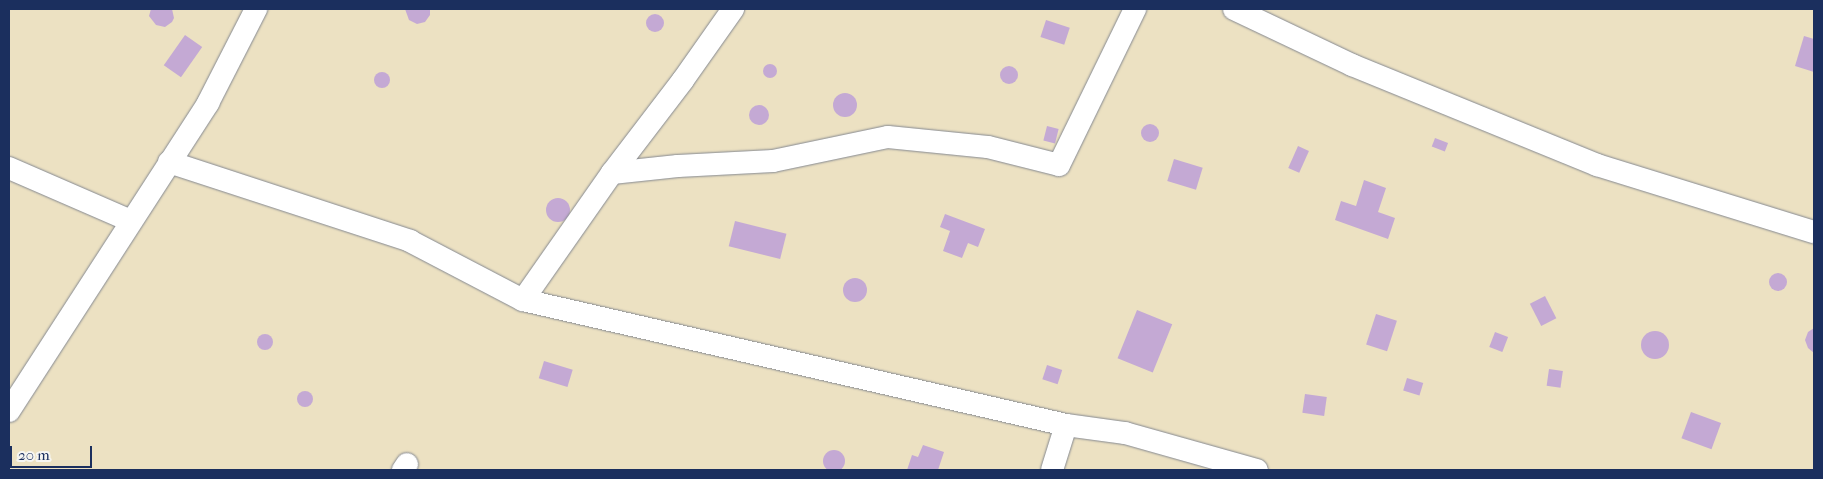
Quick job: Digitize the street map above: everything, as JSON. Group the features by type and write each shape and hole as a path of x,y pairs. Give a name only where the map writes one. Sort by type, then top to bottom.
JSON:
{"street":[{"path":"9,411 168,162 208,103 256,9"},
{"path":"523,300 612,173 683,80 733,9"},
{"path":"612,173 678,166 773,161 888,137 988,146 1059,165 1135,9"},
{"path":"1234,9 1352,65 1597,165 1814,232"},
{"path":"168,162 410,241 523,300 1066,425 1125,433 1257,470"},
{"path":"9,168 131,221"},
{"path":"1052,470 1066,425"}],"building":[{"path":"151,9 172,9 174,18 172,22 165,27 156,25 149,16"},
{"path":"405,9 430,9 430,15 425,22 417,24 409,20"},
{"path":"655,14 661,17 664,23 661,29 655,32 649,29 646,23 649,17"},
{"path":"1046,20 1070,28 1064,45 1040,37"},
{"path":"185,35 202,47 181,77 164,65"},
{"path":"1804,36 1814,39 1814,72 1795,66"},
{"path":"770,64 775,66 777,71 775,76 770,78 765,76 763,71 765,66"},
{"path":"1009,66 1015,69 1018,75 1015,81 1009,84 1003,81 1000,75 1003,69"},
{"path":"379,72 385,72 390,77 388,86 379,88 374,83 374,77"},
{"path":"845,93 853,97 857,105 853,113 845,117 837,113 833,105 837,97"},
{"path":"759,105 766,108 769,115 766,122 759,125 752,122 749,115 752,108"},
{"path":"1150,124 1156,127 1159,133 1156,139 1150,142 1144,139 1141,133 1144,127"},
{"path":"1047,126 1059,129 1055,143 1043,141"},
{"path":"1435,138 1448,143 1445,151 1432,146"},
{"path":"1298,146 1309,151 1299,173 1288,168"},
{"path":"1174,159 1203,168 1196,190 1167,181"},
{"path":"1364,180 1386,188 1378,212 1395,218 1388,239 1335,220 1341,201 1356,206"},
{"path":"558,198 567,201 570,210 567,219 558,222 549,219 546,210 549,201"},
{"path":"945,214 985,229 978,247 968,243 962,258 943,251 950,231 940,227"},
{"path":"735,221 786,234 780,259 729,246"},
{"path":"1778,273 1784,276 1787,282 1784,288 1778,291 1772,288 1769,282 1772,276"},
{"path":"855,278 863,282 867,290 863,298 855,302 847,298 843,290 847,282"},
{"path":"1545,296 1556,318 1541,326 1530,304"},
{"path":"1137,310 1172,324 1153,372 1118,358"},
{"path":"1376,314 1397,321 1387,351 1366,344"},
{"path":"1814,328 1814,353 1808,348 1805,340 1808,332"},
{"path":"1655,331 1665,335 1669,345 1665,355 1655,359 1645,355 1641,345 1645,335"},
{"path":"1495,332 1508,337 1502,352 1489,347"},
{"path":"262,334 268,334 273,339 271,348 262,350 257,345 257,339"},
{"path":"544,361 573,370 567,387 539,378"},
{"path":"1047,365 1062,370 1058,384 1042,379"},
{"path":"1549,369 1563,371 1560,388 1547,386"},
{"path":"1407,378 1423,383 1419,395 1403,390"},
{"path":"302,391 308,391 313,396 311,405 302,407 297,402 297,396"},
{"path":"1305,394 1327,397 1324,416 1302,413"},
{"path":"1691,412 1721,423 1711,449 1681,438"},
{"path":"923,445 944,452 938,470 907,470 912,455 918,457"},
{"path":"834,450 842,453 845,461 842,469 834,472 826,469 823,461 826,453"}]}
